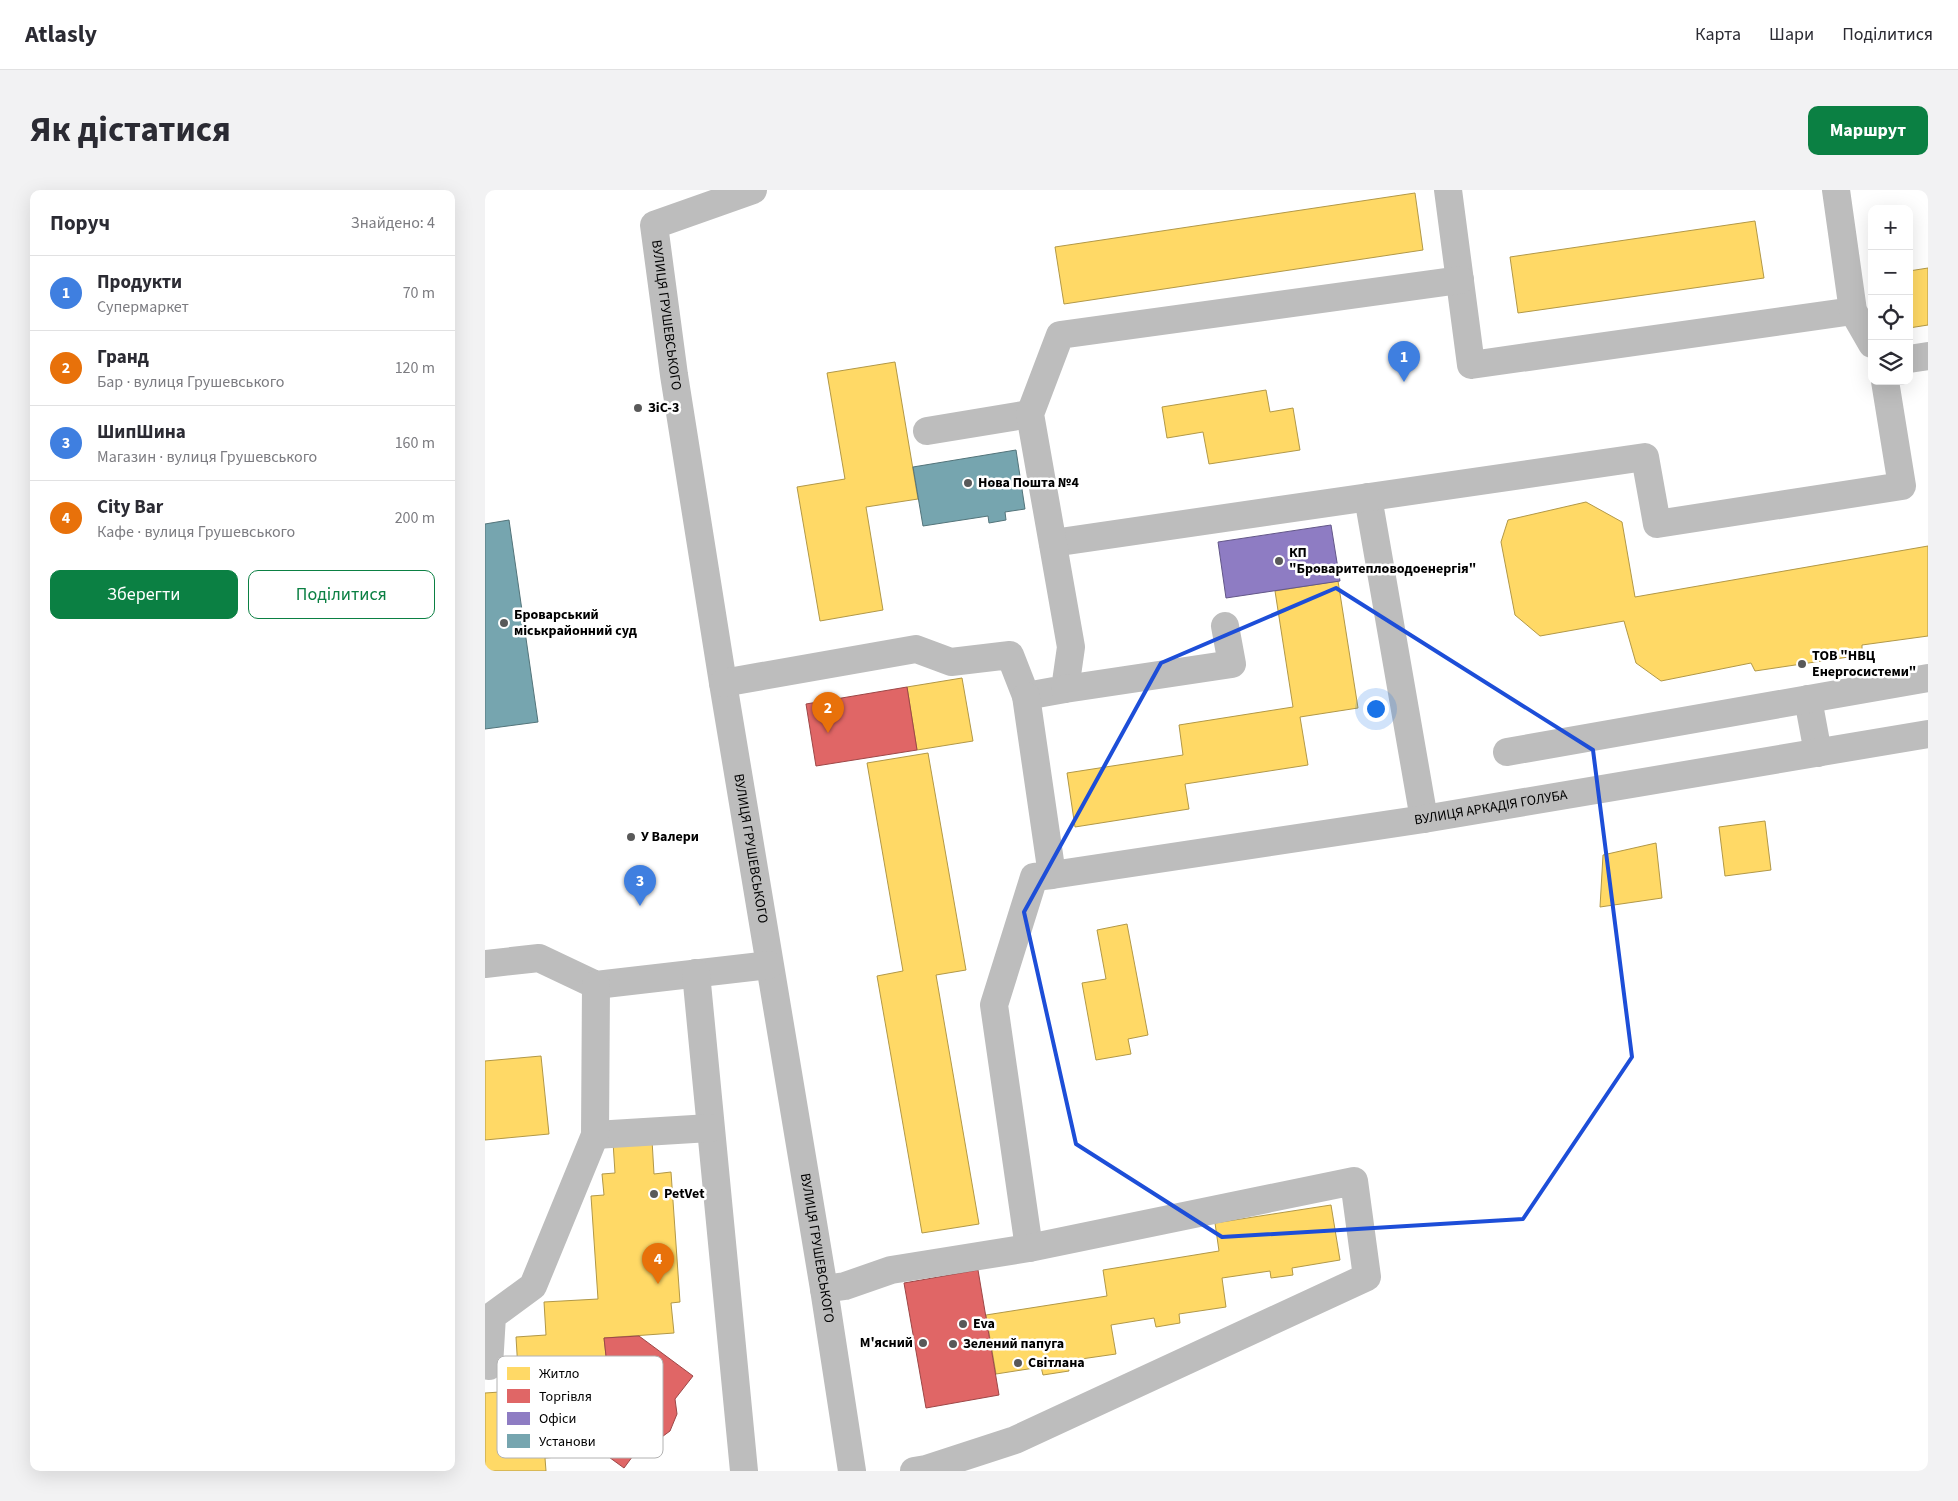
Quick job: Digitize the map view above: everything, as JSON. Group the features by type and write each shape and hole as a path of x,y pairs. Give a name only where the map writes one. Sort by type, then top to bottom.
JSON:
{"street":[{"name":"ВУЛИЦЯ ГРУШЕВСЬКОГО","path":"753,190 654,225 674,376 769,965 824,1289 852,1471"},
{"path":"1448,190 1471,365 1853,311"},
{"path":"1837,190 1853,311 1870,340"},
{"path":"1065,689 1071,647 1030,414 1060,336 1459,280"},
{"path":"1913,358 1928,356"},
{"path":"1053,543 1645,457 1657,524 1902,486 1886,385"},
{"path":"927,431 1030,414"},
{"path":"1368,497 1425,819"},
{"path":"1026,696 1232,664 1225,626"},
{"path":"723,683 916,649 951,662 1010,655 1026,696 1052,875"},
{"path":"1507,752 1928,678"},
{"path":"1808,699 1818,753"},
{"name":"ВУЛИЦЯ АРКАДІЯ ГОЛУБА","path":"1029,1248 994,1005 1034,878 1425,819 1928,734"},
{"path":"485,964 539,958 596,985 769,965"},
{"path":"696,973 744,1471"},
{"path":"489,1366 492,1316 533,1286 595,1135 596,985"},
{"path":"595,1135 711,1128"},
{"path":"824,1289 845,1286 891,1270 1029,1248 1354,1181 1367,1277 1015,1440 926,1470 914,1471"}],"highlighted area":[{"path":"1336,588 1593,750 1632,1057 1523,1219 1222,1237 1076,1144 1024,912 1161,663"}],"building: Житло":[{"path":"1415,193 1423,250 1064,304 1055,247"},
{"path":"1755,221 1764,278 1518,313 1510,257"},
{"path":"1928,268 1928,325 1913,327 1913,295 1913,270"},
{"path":"895,362 918,499 866,507 883,610 820,621 797,487 845,479 827,373"},
{"path":"1266,390 1270,412 1293,408 1300,450 1209,464 1203,432 1167,438 1162,407"},
{"path":"1586,502 1622,522 1635,597 1928,546 1928,636 1862,645 1862,655 1755,671 1751,663 1661,681 1636,663 1624,621 1540,636 1515,615 1501,542 1508,520"},
{"path":"1338,581 1358,708 1300,717 1308,765 1185,784 1189,809 1075,827 1067,773 1183,755 1179,725 1293,707 1275,591"},
{"path":"962,678 973,741 917,750 907,687"},
{"path":"928,753 966,970 936,975 979,1224 922,1233 877,976 903,971 867,763"},
{"path":"1765,821 1771,870 1725,876 1719,827"},
{"path":"1656,843 1662,898 1600,907 1603,855"},
{"path":"1127,924 1148,1035 1128,1039 1131,1054 1096,1060 1082,983 1106,979 1097,930"},
{"path":"541,1056 549,1134 485,1140 485,1061"},
{"path":"652,1140 654,1174 671,1172 680,1302 671,1303 674,1333 604,1338 606,1356 517,1356 516,1337 546,1335 544,1302 598,1299 591,1196 604,1195 602,1174 615,1173 613,1142"},
{"path":"1331,1205 1340,1260 1292,1268 1293,1275 1271,1278 1270,1271 1222,1278 1226,1307 1179,1314 1180,1323 1156,1327 1154,1318 1111,1325 1116,1354 1067,1361 1069,1371 1043,1375 1041,1367 996,1374 986,1315 1107,1296 1103,1270 1219,1251 1215,1223"},
{"path":"497,1392 497,1458 545,1458 546,1471 485,1471 485,1393"}],"building: Торгівля":[{"path":"907,687 917,750 816,766 806,704"},
{"name":"Зелений папуга","path":"978,1270 999,1395 926,1408 904,1283"},
{"path":"639,1336 693,1376 675,1399 677,1414 670,1431 663,1436 663,1356 606,1356 604,1338"},
{"path":"610,1458 631,1458 624,1468"}],"building: Офіси":[{"name":"КП \"Броваритепловодоенергія\"","path":"1331,525 1340,581 1226,598 1218,542"}],"building: Установи":[{"name":"Нова Пошта №4","path":"1016,450 1025,509 1005,512 1006,520 989,523 988,516 923,526 913,467"},
{"name":"Броварський міськрайонний суд","path":"509,520 538,722 485,729 485,524"}],"place":[{"name":"Продукти","path":"1404,382"},
{"name":"ЗіС-3","path":"638,408"},
{"name":"Нова Пошта №4","path":"968,483"},
{"name":"КП \"Броваритепловодоенергія\"","path":"1279,561"},
{"name":"Броварський міськрайонний суд","path":"504,623"},
{"name":"ТОВ \"НВЦ Енергосистеми\"","path":"1802,664"},
{"name":"Гранд","path":"828,733"},
{"name":"У Валери","path":"631,837"},
{"name":"ШипШина","path":"640,906"},
{"name":"PetVet","path":"654,1194"},
{"name":"City Bar","path":"658,1284"},
{"name":"Eva","path":"963,1324"},
{"name":"М'ясний","path":"923,1343"},
{"name":"Зелений папуга","path":"953,1344"},
{"name":"Світлана","path":"1018,1363"}]}
